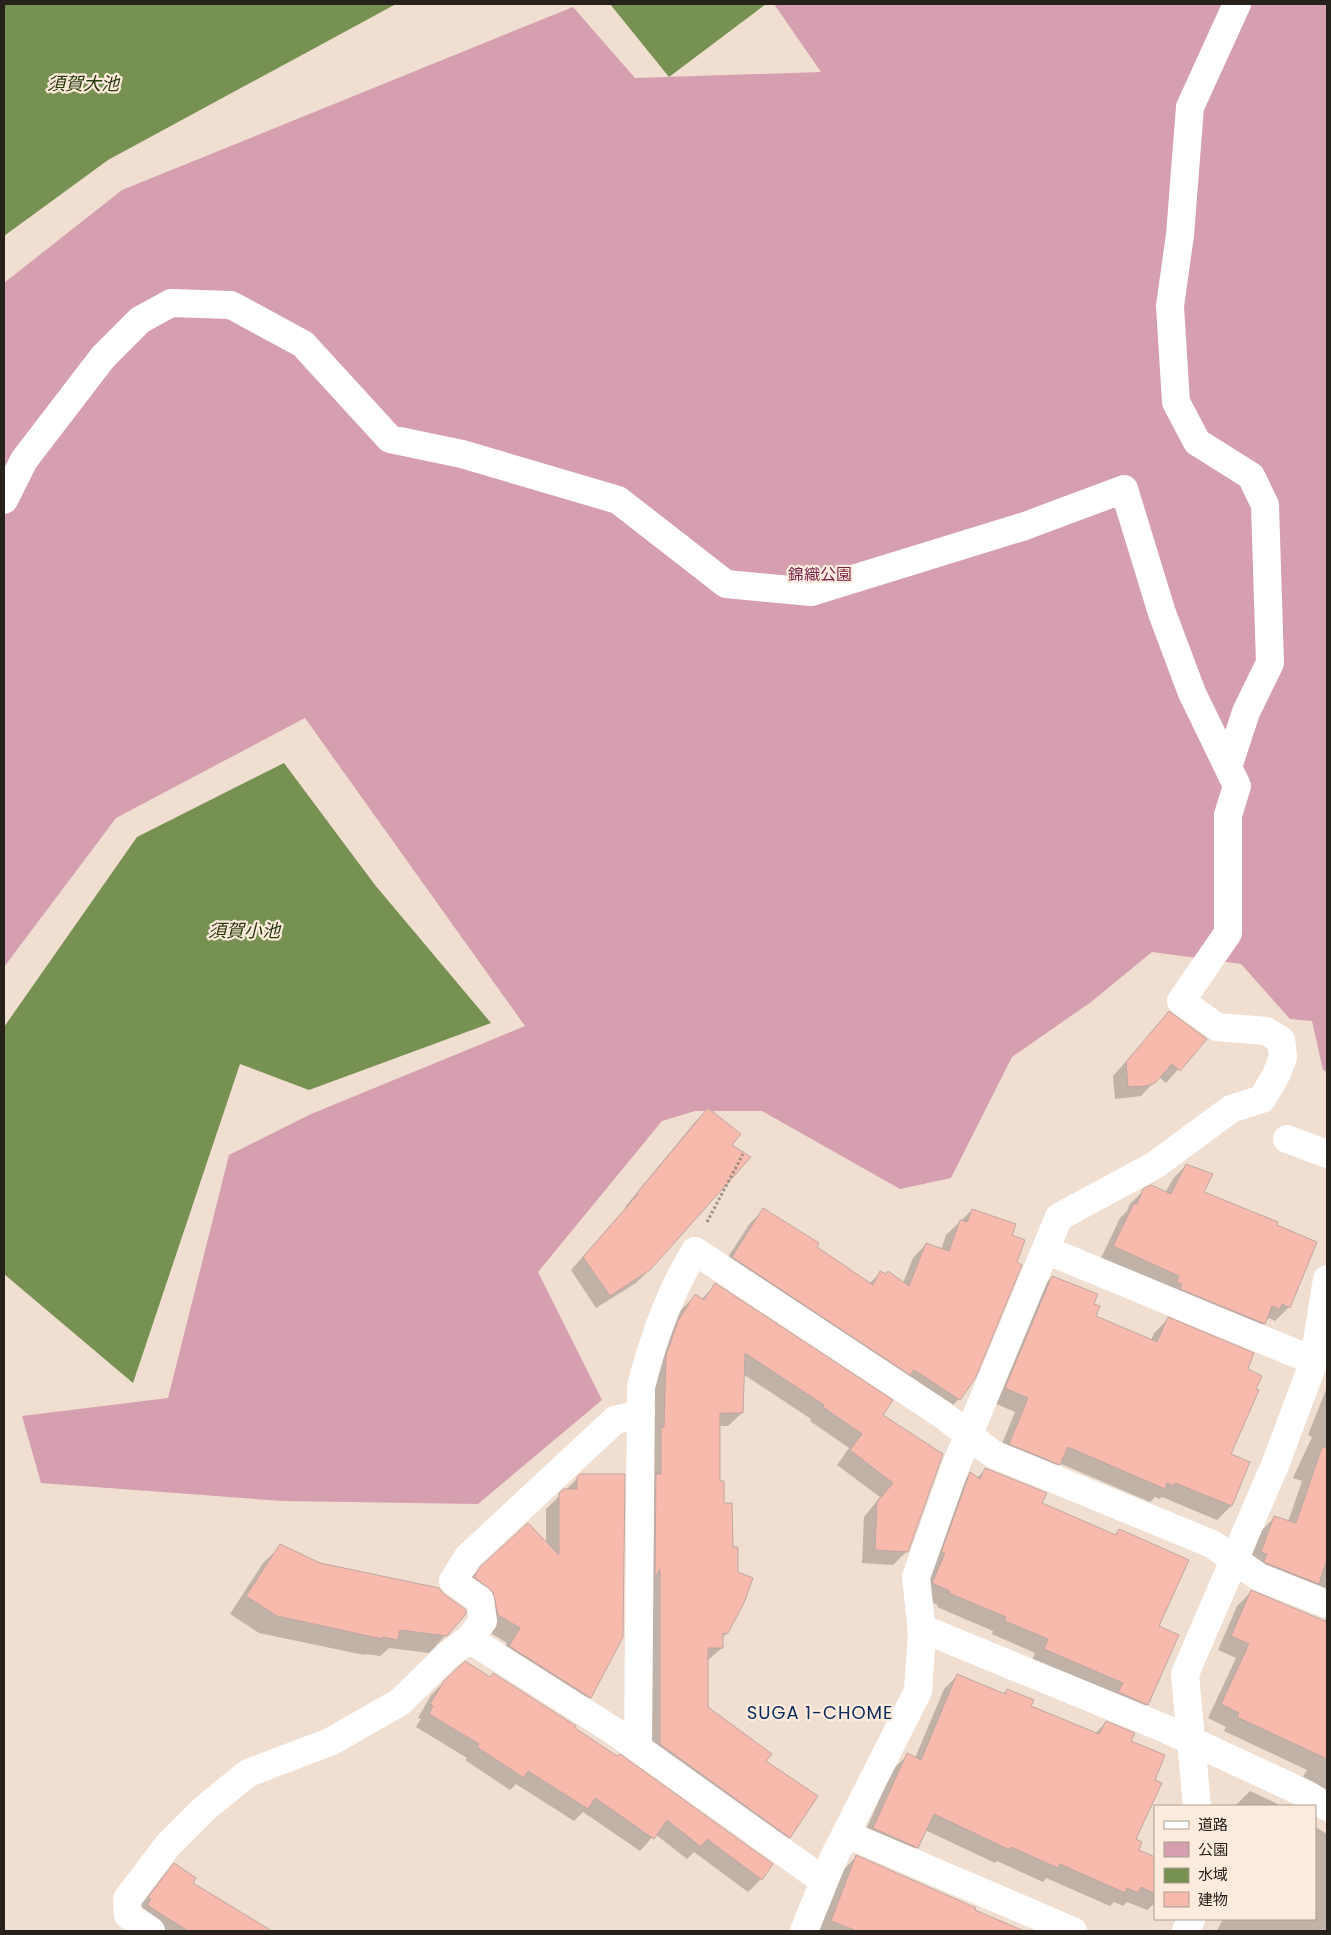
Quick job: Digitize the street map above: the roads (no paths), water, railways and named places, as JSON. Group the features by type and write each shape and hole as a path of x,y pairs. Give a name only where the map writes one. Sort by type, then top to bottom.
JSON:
{"street":[{"path":"1228,767 1246,712 1270,663 1265,505 1251,476 1197,442 1176,402 1170,306 1180,235 1190,107 1237,4"},
{"path":"4,500 24,460 103,357 140,320 171,304 231,305 303,344 390,439 462,454 618,500 726,584 811,592 1025,526 1124,489 1168,631 1192,693 1237,786 1228,815 1228,933 1181,1001 1217,1027 1266,1030 1281,1040 1283,1057 1276,1075 1262,1099 1231,1109 1155,1165 1059,1217 956,1465 916,1577 921,1628 918,1691 846,1834 824,1881 804,1931"},
{"path":"1287,1139 1327,1154"},
{"path":"638,1748 641,1388 651,1348 678,1278 695,1250 944,1415 993,1454 1212,1544 1259,1577 1327,1604"},
{"path":"1046,1250 1314,1361"},
{"path":"1197,1805 1185,1674 1275,1465 1314,1361 1327,1279"},
{"path":"151,1931 128,1915 128,1899 168,1845 204,1809 248,1772 330,1742 400,1702 448,1655 469,1639 483,1621 480,1600 453,1581 468,1557 615,1420 641,1414"},
{"path":"921,1628 1190,1740 1308,1795 1327,1807"},
{"path":"469,1639 638,1748 824,1881"},
{"path":"846,1834 1073,1931"}],"water":[{"name":"須賀大池","path":"4,4 396,4 108,160 4,236"},
{"path":"610,4 766,4 669,77"},
{"name":"須賀小池","path":"284,763 375,885 491,1023 309,1090 240,1064 133,1383 4,1274 4,1027 137,837"}],"district":[{"name":"SUGA 1-CHOME","path":"820,1713"}],"park label":[{"name":"錦織公園","path":"820,574"}]}
